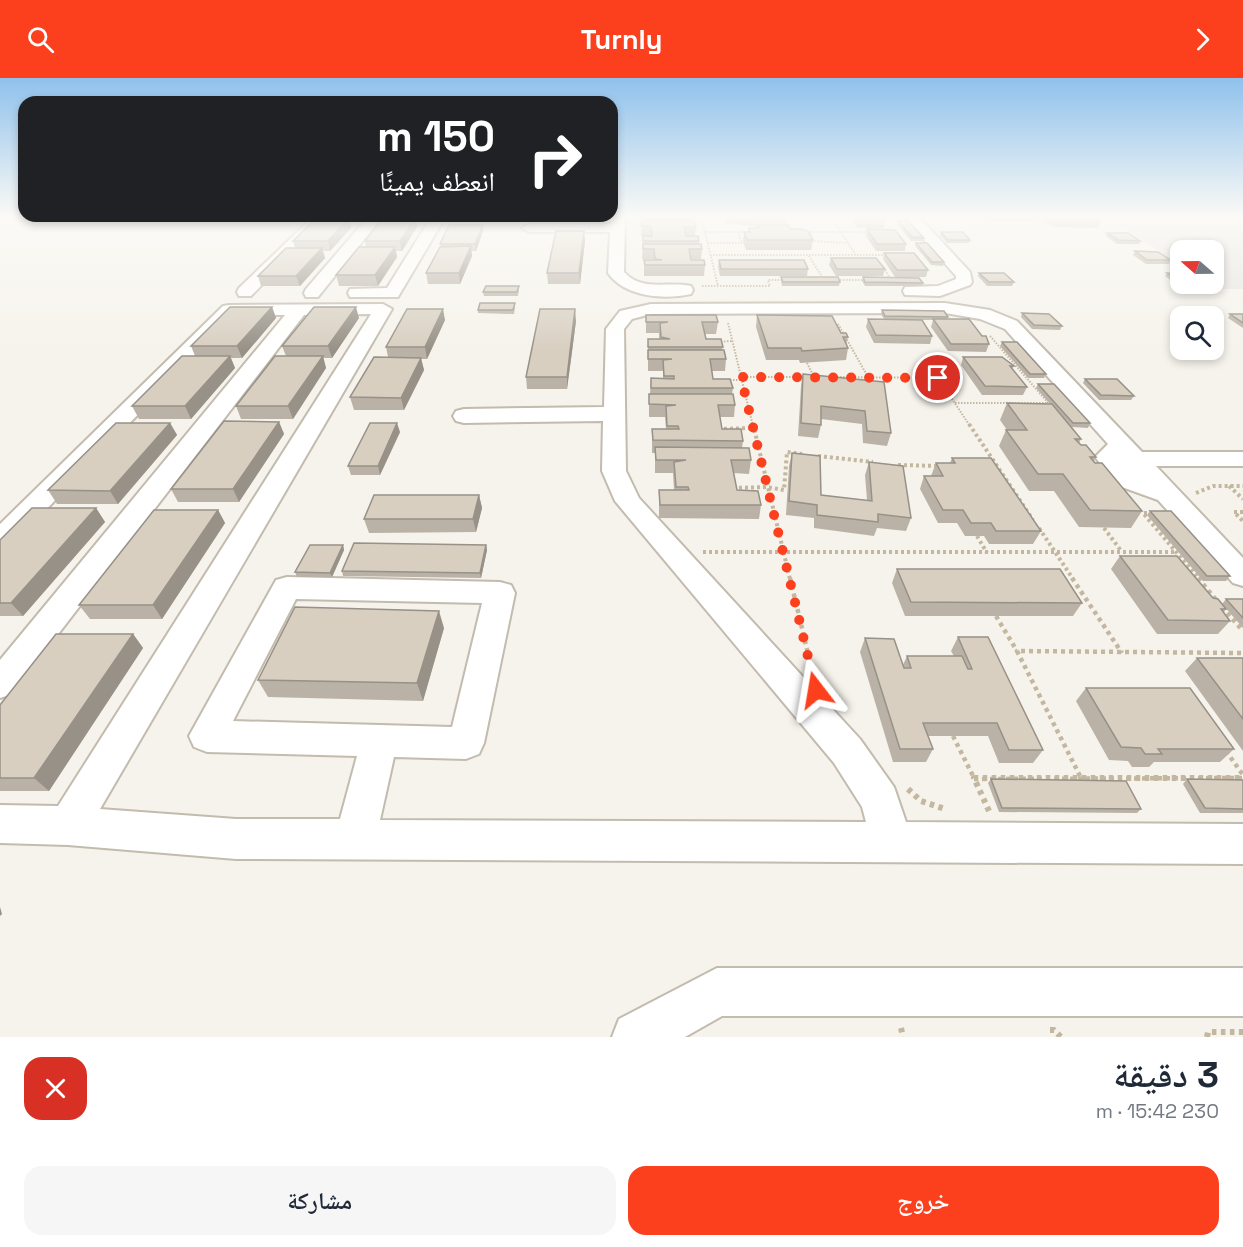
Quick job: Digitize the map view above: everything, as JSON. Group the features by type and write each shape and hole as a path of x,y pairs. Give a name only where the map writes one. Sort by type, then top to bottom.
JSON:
{"street":[{"path":"267,292 245,292 277,261"},
{"path":"0,684 304,298 337,261"},
{"path":"0,540 230,310 304,298 392,293 412,261"},
{"path":"616,261 616,273 620,280 634,287 654,290 706,288"},
{"path":"887,285 940,291 964,282 964,275 950,261"},
{"path":"69,825 383,309 304,298"},
{"path":"892,842 880,800 847,751 628,501 614,471 615,329 626,315 651,309 945,308 984,314 1011,326 1128,452"},
{"path":"464,416 614,414"},
{"path":"1243,459 1128,452 1107,458 1128,481 1161,496 1243,576"},
{"path":"1161,496 1236,482"},
{"path":"287,588 500,593 466,743 378,741 207,736 287,588"},
{"path":"355,840 378,741"},
{"path":"0,824 69,825 236,839 1243,844"},
{"path":"637,1037 717,992 1243,992"}],"path":[{"path":"709,261 706,288 770,286 768,278 790,280"},
{"path":"812,261 824,280"},
{"path":"878,270 885,270 891,280 887,285"},
{"path":"813,280 871,280"},
{"path":"725,313 811,667"},
{"path":"833,315 868,377"},
{"path":"955,403 1050,405 984,329"},
{"path":"713,342 732,341"},
{"path":"991,345 997,345"},
{"path":"807,363 814,377"},
{"path":"1014,372 1020,371"},
{"path":"721,381 814,377 938,378 1122,653"},
{"path":"1006,395 1015,411"},
{"path":"718,429 753,428"},
{"path":"732,488 767,487 786,491 787,452 877,463"},
{"path":"888,464 950,466"},
{"path":"938,466 944,476"},
{"path":"985,466 997,466"},
{"path":"1236,482 1243,499"},
{"path":"1161,496 1143,513 1243,632"},
{"path":"1243,512 1234,512 1243,520"},
{"path":"1104,528 1134,561"},
{"path":"977,536 987,553"},
{"path":"692,552 1176,552"},
{"path":"1217,601 1225,601"},
{"path":"996,616 1017,651 1080,776"},
{"path":"1221,618 1231,617"},
{"path":"1017,651 1243,653"},
{"path":"953,736 991,814 980,814"},
{"path":"1223,746 1243,776"},
{"path":"974,778 1243,776"},
{"path":"901,782 921,801 948,810"},
{"path":"901,1028 903,1037"},
{"path":"1207,1037 1208,1032 1243,1032"}],"shaded area":[{"path":"1224,261 1243,261 1243,289 1224,289"}],"building":[{"path":"273,261 310,261 296,276 258,276"},
{"path":"348,261 385,261 375,275 336,275"},
{"path":"433,261 464,261 459,273 426,273"},
{"path":"550,261 580,261 579,273 547,273"},
{"path":"644,261 704,261 705,265 645,265"},
{"path":"719,261 804,261 808,269 721,269"},
{"path":"833,261 878,261 885,269 837,269"},
{"path":"890,261 920,261 928,270 897,270"},
{"path":"979,273 1004,273 1014,282 989,282"},
{"path":"781,277 838,277 840,282 783,282"},
{"path":"863,277 919,278 923,283 865,282"},
{"path":"486,286 519,286 517,292 483,292"},
{"path":"480,303 515,303 513,310 478,310"},
{"path":"230,307 272,307 237,346 191,346"},
{"path":"314,307 356,307 328,346 282,346"},
{"path":"407,309 443,309 425,347 386,347"},
{"path":"540,309 575,309 567,377 526,377"},
{"path":"882,310 944,311 948,317 885,316"},
{"path":"1022,313 1049,314 1062,326 1034,325"},
{"path":"1230,314 1243,314 1243,323"},
{"path":"646,315 716,315 718,322 702,322 706,339 721,339 723,347 648,347 648,339 670,339 661,337 660,323 668,322 646,322"},
{"path":"757,315 832,316 841,333 846,333 848,337 843,337 848,348 802,351 801,348 768,348"},
{"path":"868,319 922,320 932,336 876,335"},
{"path":"933,319 969,319 982,336 986,336 989,344 951,344"},
{"path":"1002,342 1017,342 1046,374 1030,374"},
{"path":"648,350 724,350 726,359 710,359 713,379 730,379 733,388 651,388 651,378 674,379 674,376 664,376 663,360 672,359 648,359"},
{"path":"182,356 230,356 185,406 132,406"},
{"path":"275,356 323,356 288,406 236,406"},
{"path":"374,357 421,358 401,398 350,397"},
{"path":"963,357 1002,357 1014,366 1010,366 1027,387 985,386"},
{"path":"803,374 884,382 891,433 867,431 865,411 821,406 821,425 801,423"},
{"path":"1085,379 1117,379 1134,396 1101,395"},
{"path":"1038,384 1054,384 1090,423 1073,423"},
{"path":"649,394 733,394 735,405 718,405 722,429 741,429 743,441 653,440 652,429 679,429 678,426 667,426 666,406 676,405 649,404"},
{"path":"1007,403 1052,404 1081,439 1075,439 1081,445 1086,445 1096,457 1090,457 1095,463 1102,463 1142,511 1090,510 1063,474 1038,474 1006,430 1027,430"},
{"path":"224,421 279,422 233,489 171,489"},
{"path":"116,423 170,423 110,491 48,490"},
{"path":"370,423 397,423 378,466 348,466"},
{"path":"655,447 749,448 751,460 731,460 737,490 758,491 761,505 660,505 659,490 689,490 688,487 676,487 674,462 686,460 656,460"},
{"path":"792,453 820,456 821,495 872,501 869,462 903,466 911,518 878,514 878,522 817,515 817,505 789,501"},
{"path":"952,458 991,458 1041,531 996,531 991,523 971,523 963,510 943,510 924,476 943,476 936,463 955,463"},
{"path":"374,495 479,495 473,519 364,519"},
{"path":"32,508 96,508 11,603 0,603 0,540"},
{"path":"154,510 218,510 153,605 79,605"},
{"path":"1150,511 1171,511 1230,576 1207,576"},
{"path":"354,543 486,545 480,573 342,571"},
{"path":"310,545 343,545 330,573 295,572"},
{"path":"1120,556 1177,556 1213,598 1218,599 1226,609 1221,609 1230,621 1168,620"},
{"path":"897,569 1060,569 1082,603 911,602"},
{"path":"1226,599 1243,599 1243,618"},
{"path":"295,607 439,611 417,683 258,680"},
{"path":"56,634 133,634 34,778 0,778 0,705"},
{"path":"958,637 988,637 1043,750 1009,750 997,723 923,723 933,749 900,749 865,638 894,639 904,668 911,668 907,656 962,656 968,669 972,669"},
{"path":"1197,658 1243,658 1243,719"},
{"path":"1086,688 1190,688 1234,749 1158,749 1162,754 1145,754 1141,748 1121,747"},
{"path":"991,779 1126,781 1141,809 1002,808"},
{"path":"1187,779 1243,780 1243,809 1205,808"}],"route":[{"path":"816,690 741,377 938,378"}]}
